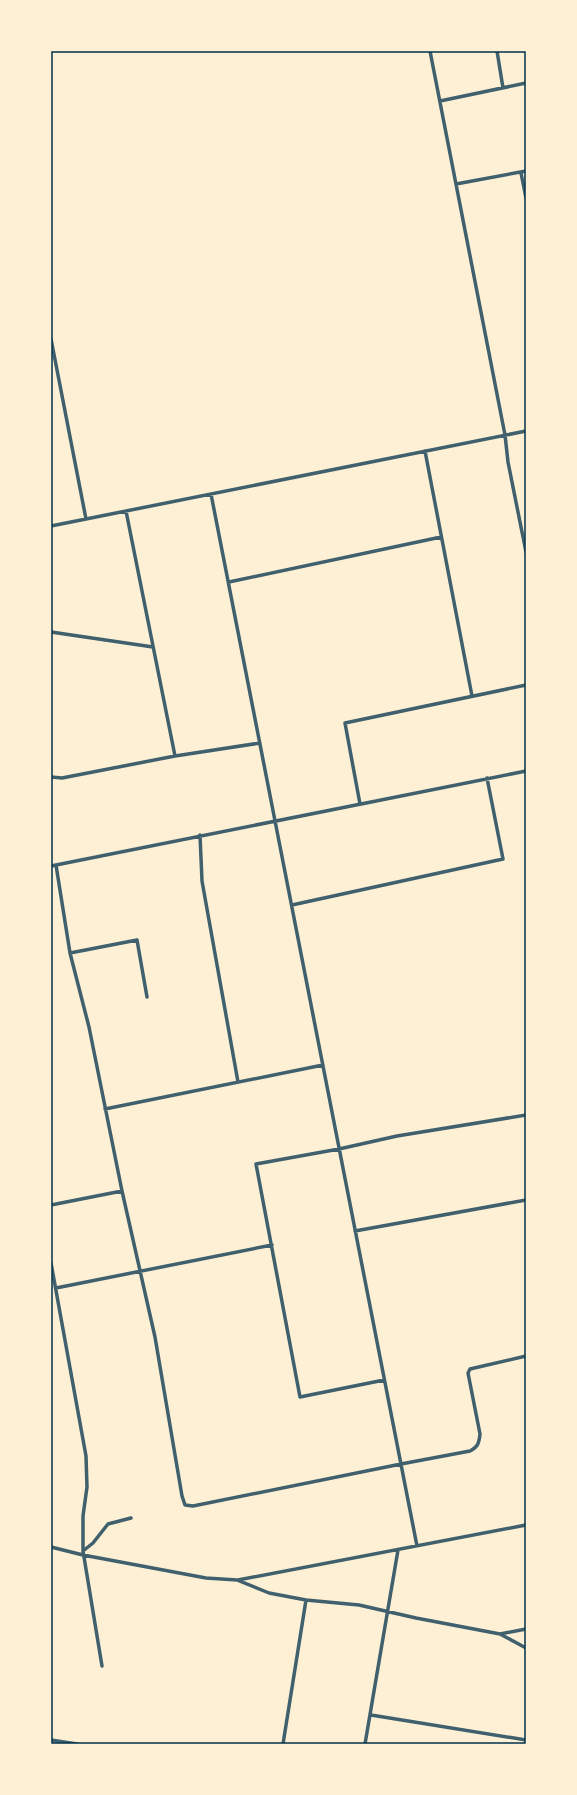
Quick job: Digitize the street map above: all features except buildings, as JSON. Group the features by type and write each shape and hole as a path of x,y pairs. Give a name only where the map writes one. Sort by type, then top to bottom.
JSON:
{"street":[{"path":"430,51 505,435 508,462 526,552"},
{"path":"497,51 503,88"},
{"path":"440,102 526,83"},
{"path":"456,184 526,171"},
{"path":"521,173 526,198"},
{"path":"51,339 86,518"},
{"path":"51,526 526,431"},
{"path":"424,451 472,696"},
{"path":"211,494 417,1546"},
{"path":"126,510 175,756"},
{"path":"520,524 526,523"},
{"path":"229,582 441,537"},
{"path":"51,632 153,647"},
{"path":"360,804 345,723 526,685"},
{"path":"51,777 62,778 175,756 260,743"},
{"path":"51,866 526,771"},
{"path":"292,906 503,859 487,778"},
{"path":"200,835 202,881 238,1082"},
{"path":"56,864 70,953 89,1027 122,1191 155,1337 182,1496 185,1505 193,1506 470,1451 476,1448 479,1442 480,1434 468,1374 470,1369 526,1356"},
{"path":"70,953 137,940 147,997"},
{"path":"105,1109 323,1065"},
{"path":"384,1380 300,1397 256,1164 339,1149 397,1136 526,1115"},
{"path":"51,1205 122,1191"},
{"path":"355,1231 526,1200"},
{"path":"56,1288 272,1245"},
{"path":"51,1263 86,1456 83,1553 102,1666"},
{"path":"83,1553 108,1524 131,1518"},
{"path":"51,1547 206,1578 237,1580 526,1525"},
{"path":"365,1744 398,1550"},
{"path":"237,1580 269,1592 306,1600 358,1605 410,1617 500,1634 526,1648"},
{"path":"283,1744 306,1600"},
{"path":"500,1634 526,1629"},
{"path":"371,1714 526,1740"},
{"path":"51,1740 77,1744"}]}
